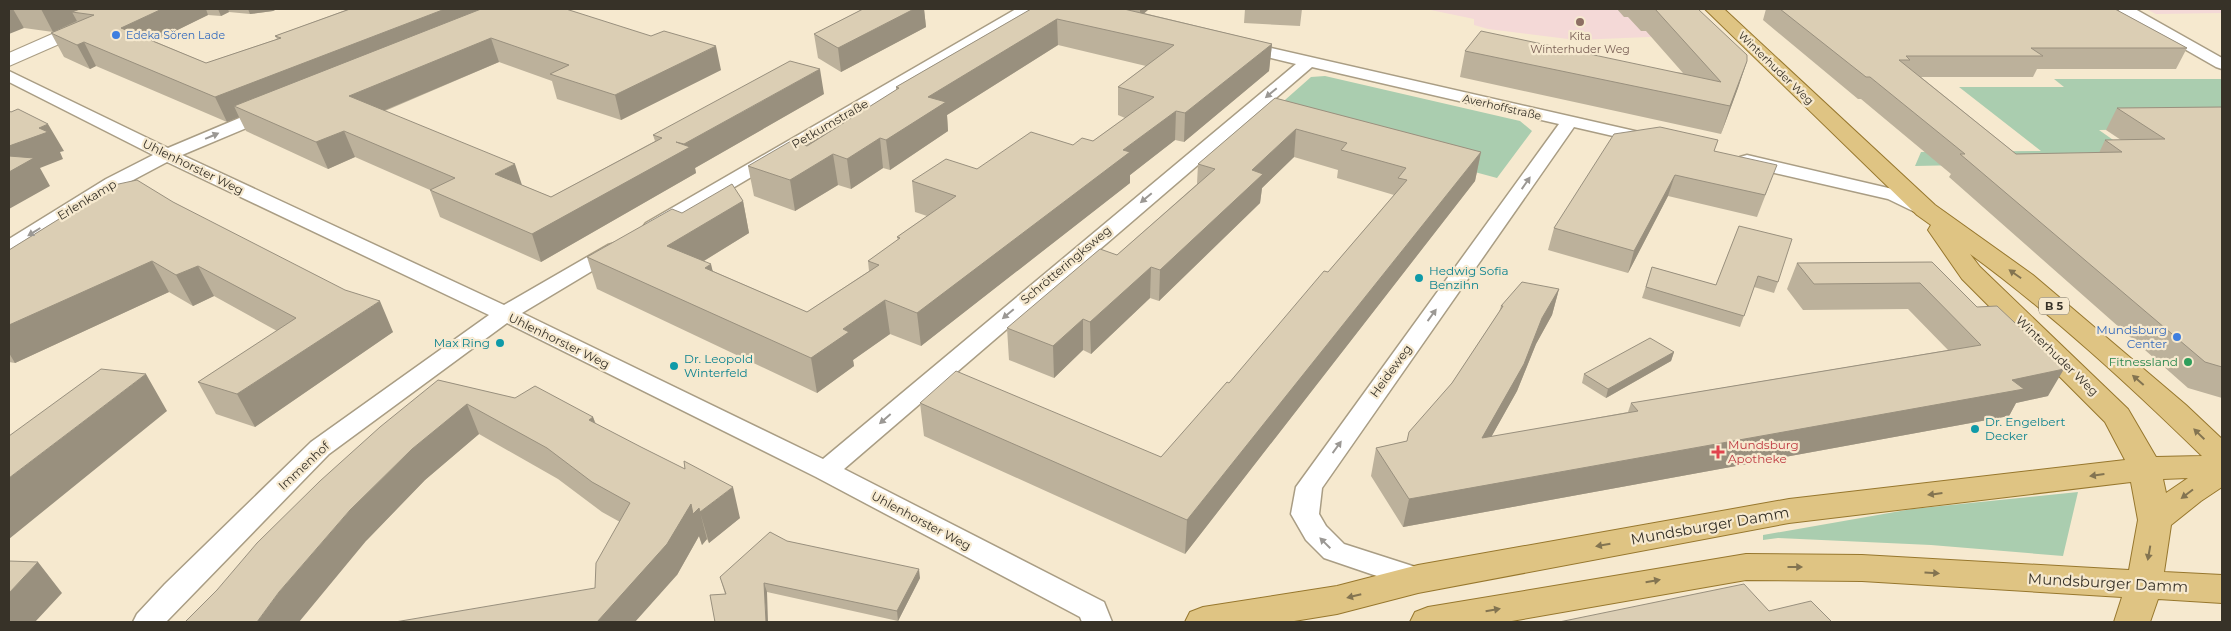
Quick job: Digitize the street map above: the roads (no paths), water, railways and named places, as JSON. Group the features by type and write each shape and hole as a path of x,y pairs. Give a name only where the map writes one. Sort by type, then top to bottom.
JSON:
{"main road":[{"name":"Winterhuder Weg","path":"1714,9 1926,210 2024,280 2175,412 2222,457"},
{"name":"Winterhuder Weg","path":"1926,210 1971,273 2117,416 2128,433 2145,469 2155,520"},
{"name":"Mundsburger Damm","path":"1202,622 1337,600 1418,579 1789,511 2145,469 2222,466"},
{"path":"2155,520 2189,492 2222,472"},
{"name":"B 5","path":"2132,622 2144,585 2155,520"},
{"name":"Mundsburger Damm","path":"1428,622 1656,581 1746,567 1862,568 2222,590"}],"street":[{"path":"9,60 124,9"},
{"name":"Petkumstraße","path":"504,314 1026,9"},
{"path":"2125,9 2222,64"},
{"name":"Averhoffstraße","path":"1221,42 1666,144"},
{"name":"Schrötteringksweg","path":"825,471 1308,62"},
{"name":"Uhlenhorster Weg","path":"9,76 167,155 504,314 825,471 1093,610 1097,622"},
{"name":"Erlenkamp","path":"9,248 113,183 167,155 283,106"},
{"name":"Heideweg","path":"1418,579 1334,551 1316,533 1305,514 1309,487 1569,122"},
{"path":"1730,158 1862,186 1894,195 1926,210"},
{"name":"Immenhof","path":"148,622 175,592 320,448 504,314"}],"place":[{"name":"Kita Winterhuder Weg","path":"1580,22"},
{"name":"Edeka Sören Lade","path":"116,35"},
{"name":"Hedwig Sofia Benzihn","path":"1419,278"},
{"name":"Mundsburg Center","path":"2177,337"},
{"name":"Max Ring","path":"500,343"},
{"name":"Fitnessland","path":"2188,362"},
{"name":"Dr. Leopold Winterfeld","path":"674,366"},
{"name":"Dr. Engelbert Decker","path":"1975,429"},
{"name":"Mundsburg Apotheke","path":"1718,452"}]}
